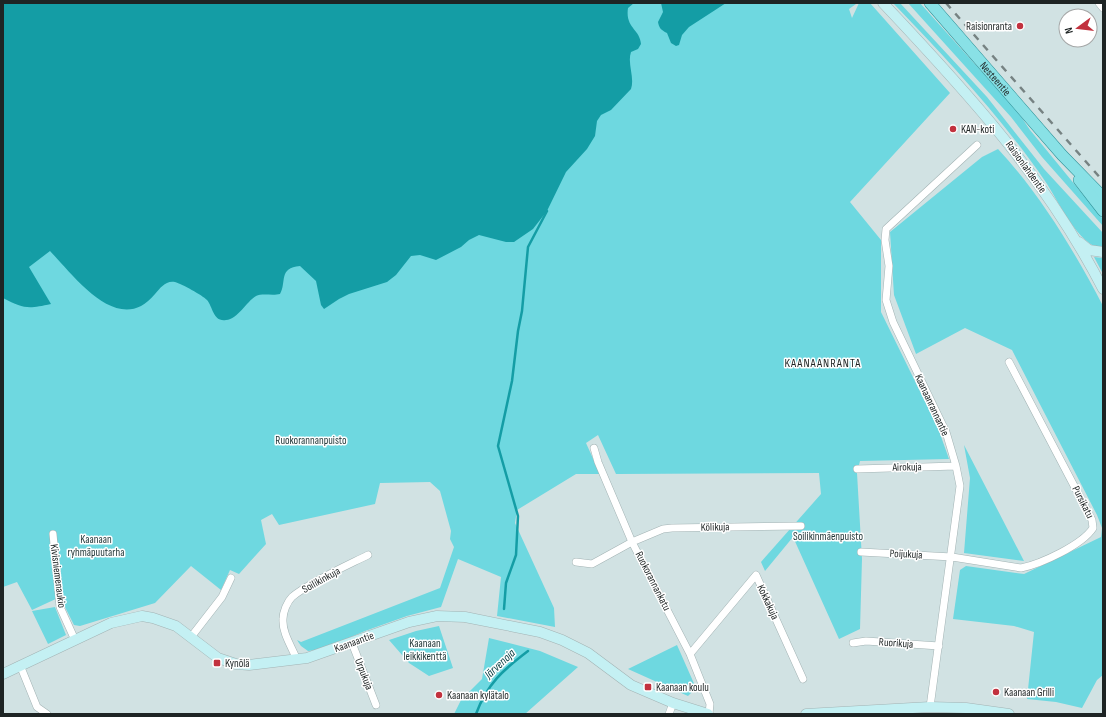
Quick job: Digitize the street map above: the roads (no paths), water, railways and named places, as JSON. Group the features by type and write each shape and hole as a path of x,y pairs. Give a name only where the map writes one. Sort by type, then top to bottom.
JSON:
{"main road":[{"name":"Nesteentie","path":"930,3 1062,154 1103,197"},
{"name":"Nesteentie","path":"1062,154 1103,211"}],"street":[{"name":"Raisionlahdentie","path":"883,3 944,67 1023,161 1073,236 1103,289"},
{"path":"1098,3 1103,8"},
{"name":"Kaanaanrannantie","path":"930,707 952,557 960,486 946,432 893,322 886,300 889,266 885,240 886,229 977,145"},
{"path":"1073,236 1089,250 1103,252"},
{"name":"Pursikatu","path":"952,557 1021,568 1030,566 1071,546 1089,534 1093,528 1092,520 1009,362"},
{"name":"Ruokorannankatu","path":"594,448 598,462 632,542 690,654 710,704 709,714"},
{"name":"Airokuja","path":"857,468 956,466"},
{"name":"Kölikuja","path":"576,562 592,564 632,542 663,529 801,526"},
{"name":"Kivisniemenaukio","path":"53,534 60,607 74,640"},
{"name":"Poijukuja","path":"861,552 952,557"},
{"name":"Soilikinkuja","path":"297,660 284,630 283,619 285,610 291,598 302,590 368,555"},
{"name":"Kokkakuja","path":"690,654 756,575 804,679"},
{"path":"191,637 222,597 231,578"},
{"name":"Kaanaantie","path":"3,674 111,623 142,616 176,626 218,658 236,664 249,665 308,658 409,622 437,616 465,617 540,632 562,640 588,653 631,685 673,704 709,714"},
{"name":"Ruorikuja","path":"853,643 866,641 939,646"},
{"name":"Urpukuja","path":"352,643 376,705"},
{"path":"20,666 38,707 47,714"},
{"path":"669,714 673,704"},
{"path":"806,714 930,707 966,708 1003,713"}],"waterway":[{"path":"504,609 506,583 516,555 518,516 498,446 512,381 522,311 528,247 547,211"},
{"name":"Järvenoja","path":"476,714 485,694 497,678 503,671 528,651"}],"railway":[{"path":"946,3 1103,181"}],"place":[{"name":"Raisionranta","path":"1020,26"},
{"name":"KAN-koti","path":"953,129"},
{"name":"Kynölä","path":"217,663"},
{"name":"Kaanaan koulu","path":"648,687"},
{"name":"Kaanaan Grilli","path":"996,692"},
{"name":"Kaanaan kylätalo","path":"439,695"}],"district":[{"name":"KAANAANRANTA","path":"823,363"}],"park label":[{"name":"Ruokorannanpuisto","path":"311,440"},
{"name":"Soilikinmäenpuisto","path":"828,536"},
{"name":"Kaanaan ryhmäpuutarha","path":"96,545"},
{"name":"Kaanaan leikkikenttä","path":"425,649"}]}
